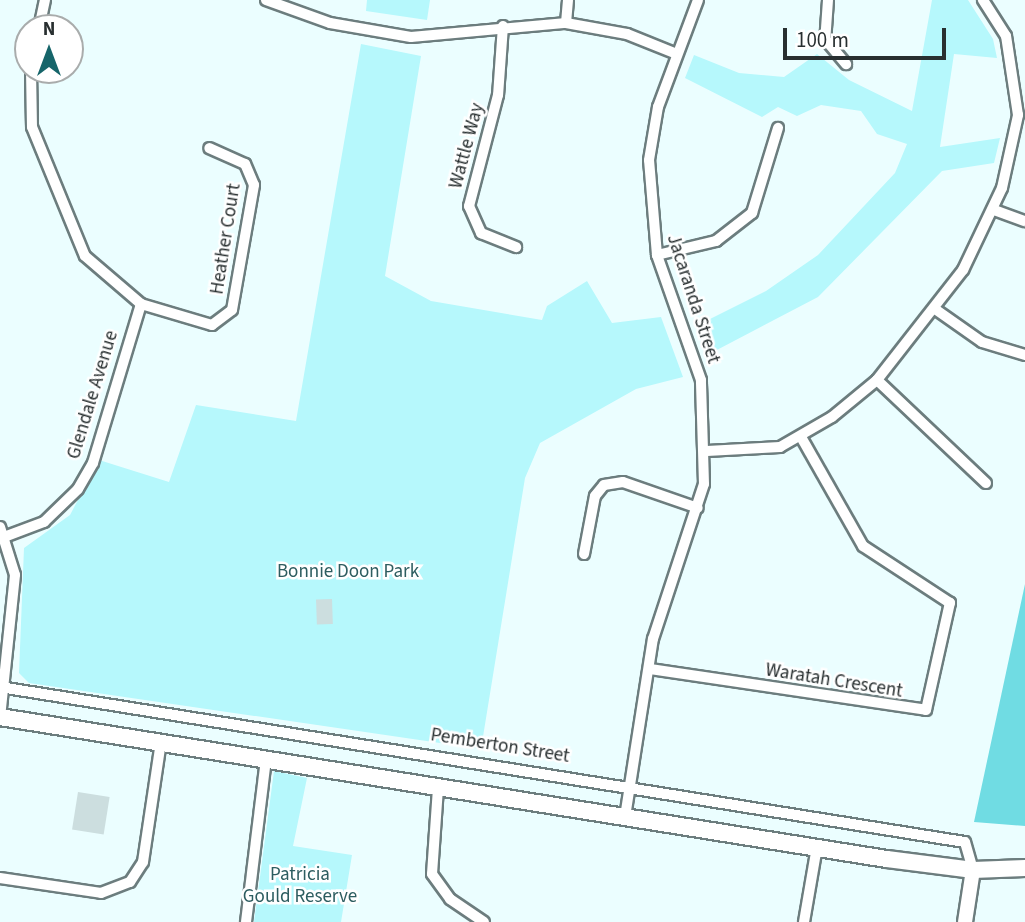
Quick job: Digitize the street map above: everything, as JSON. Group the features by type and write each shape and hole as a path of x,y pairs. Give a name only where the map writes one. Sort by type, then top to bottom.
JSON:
{"main road":[{"path":"0,717 438,788 973,870 1025,868"}],"street":[{"path":"566,23 568,0"},
{"name":"Jacaranda Street","path":"625,817 658,622 698,508 707,451 701,380 657,255 652,137 677,54 698,0"},
{"path":"828,0 825,39 846,64"},
{"path":"707,451 756,452 801,437 877,380 935,309 995,210 1016,131 1020,68 991,10 983,0"},
{"path":"991,10 998,0"},
{"path":"270,1 330,23 411,37 441,39 503,26 566,23 627,34 677,54"},
{"name":"Wattle Way","path":"503,26 498,95 469,206 481,233 516,247"},
{"path":"32,84 32,127 71,231 94,268 141,304"},
{"path":"657,255 716,241 752,212 778,128"},
{"name":"Heather Court","path":"141,304 197,322 227,319 254,185 245,164 209,148"},
{"path":"995,210 1025,221"},
{"name":"Glendale Avenue","path":"2,532 44,522 78,489 93,463 141,304"},
{"path":"935,309 982,342 1025,355"},
{"path":"877,380 986,483"},
{"name":"Waratah Crescent","path":"650,669 926,710 950,603 863,546 801,437"},
{"path":"584,554 596,496 604,485 622,482 698,508"},
{"path":"0,717 15,575 2,532"},
{"name":"Pemberton Street","path":"2,687 965,842 973,870"},
{"path":"0,878 101,893 130,882 145,850 161,742"},
{"path":"246,922 266,760"},
{"path":"438,788 432,874 450,899 484,922"},
{"path":"804,922 817,847"},
{"path":"965,922 973,870"}],"green space":[{"path":"367,0 430,0 427,20 366,11"},
{"path":"932,0 968,0 993,39 997,58 954,54 940,147 1000,138 994,163 942,171 818,297 713,352 700,324 766,291 818,255 895,173 907,144 877,134 861,111 821,105 797,116 778,107 762,117 685,78 694,55 739,73 784,77 817,54 849,80 912,111"},
{"name":"Bonnie Doon Park","path":"361,44 421,56 385,276 431,301 542,320 547,306 587,281 612,323 661,317 683,377 636,389 540,443 525,478 481,749 29,683 19,673 24,548 70,515 99,460 169,482 196,405 296,421"},
{"name":"Patricia Gould Reserve","path":"274,771 307,778 293,846 352,855 341,922 254,922"}],"shaded area":[{"path":"1025,584 1025,826 974,822"}],"building":[{"path":"332,599 333,624 317,625 316,600"},
{"path":"78,792 110,797 104,835 72,830"}]}
